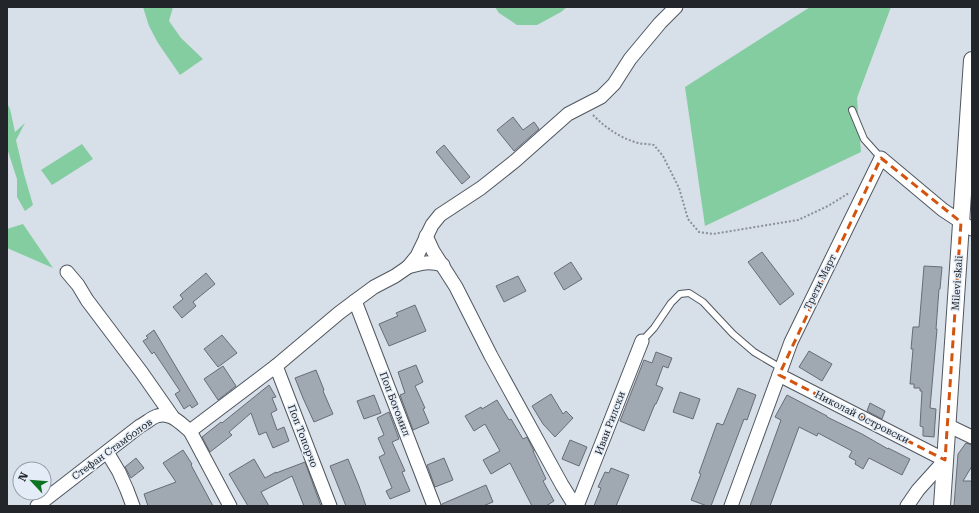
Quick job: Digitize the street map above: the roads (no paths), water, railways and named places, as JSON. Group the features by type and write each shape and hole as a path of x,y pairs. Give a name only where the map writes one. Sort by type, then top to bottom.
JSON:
{"street":[{"path":"190,431 276,366 339,313 374,287 408,266 416,256 432,225 440,215 480,188 515,161 568,114 601,97 614,84 630,59 660,23 676,7"},
{"name":"Milevi skali","path":"942,506 947,425 967,225 972,60"},
{"path":"881,158 943,210 967,225"},
{"name":"Трети Март","path":"731,506 780,371 798,329 881,158"},
{"path":"426,236 433,251 456,287 562,485 576,506"},
{"path":"408,266 432,262 443,265"},
{"path":"67,272 78,285 87,300 142,373 172,416 190,431 230,506"},
{"name":"Поп Богомил","path":"354,302 434,506"},
{"name":"Иван Рилски","path":"576,506 642,341"},
{"name":"Поп Топорчо","path":"276,366 330,506"},
{"name":"Николай Островски","path":"780,371 945,460"},
{"name":"Стефан Стамболов","path":"37,506 140,426 157,416 172,416"},
{"path":"947,425 972,437"},
{"path":"107,452 119,472 133,506"},
{"path":"907,506 918,490 945,460"}],"lane":[{"path":"852,110 864,139 881,158"},
{"path":"642,341 654,328 671,303 680,294 689,293 703,302 733,334 780,371"}]}
